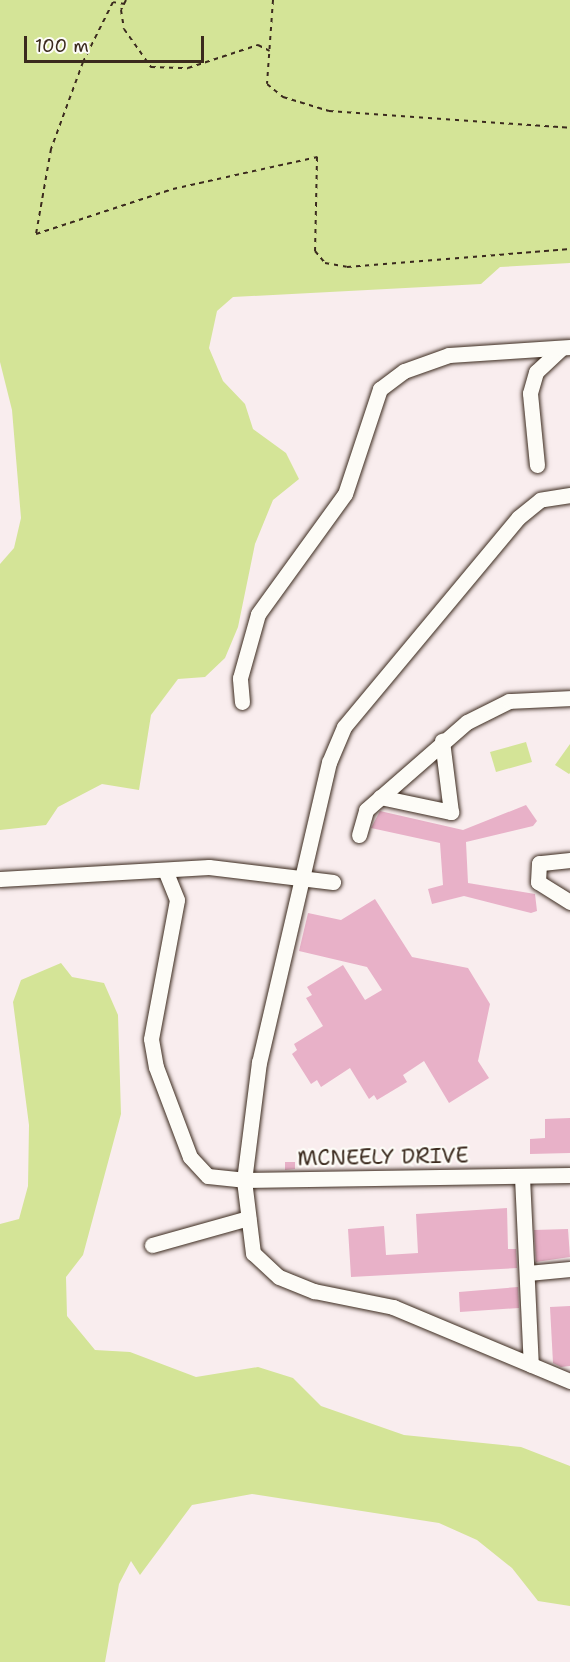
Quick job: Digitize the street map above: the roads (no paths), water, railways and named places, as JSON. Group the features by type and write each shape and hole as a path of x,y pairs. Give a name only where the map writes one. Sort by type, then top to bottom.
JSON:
{"street":[{"path":"537,465 530,393 536,372 566,348"},
{"path":"242,702 240,678 258,614 345,494 380,389 404,371 449,355 566,348"},
{"path":"570,495 540,500 494,544 353,714 329,762 259,1062 244,1180 253,1253 279,1277 393,1307 570,1381"},
{"path":"359,836 366,810 442,741 510,701 570,698"},
{"path":"380,797 451,812 442,741"},
{"path":"570,860 539,863 538,882 570,902"},
{"path":"0,879 208,867 333,882"},
{"name":"MCNEELY DRIVE","path":"165,870 177,900 156,1001 151,1040 156,1066 190,1157 208,1176 244,1180 570,1175"},
{"path":"522,1177 531,1365"},
{"path":"152,1245 248,1218"},
{"path":"528,1273 570,1269"}]}
